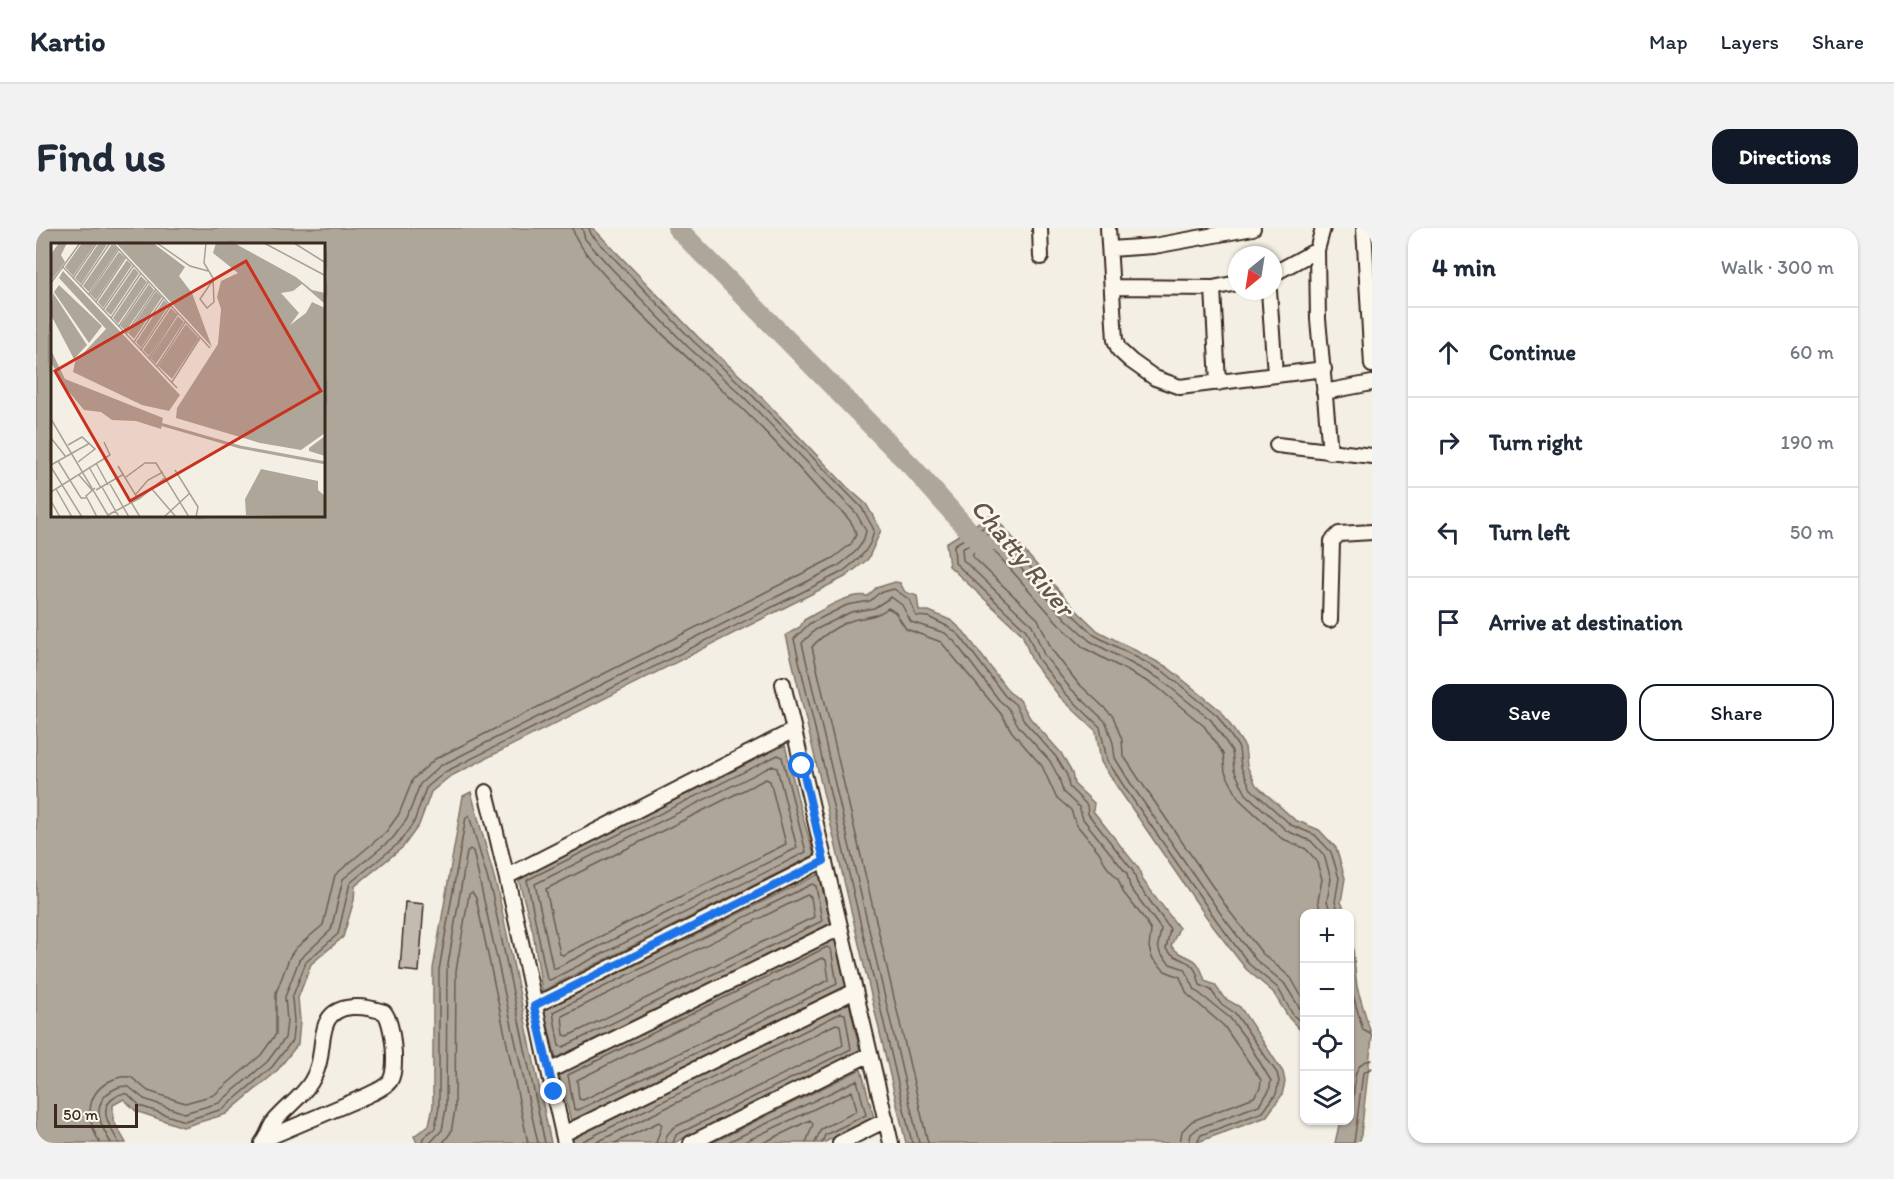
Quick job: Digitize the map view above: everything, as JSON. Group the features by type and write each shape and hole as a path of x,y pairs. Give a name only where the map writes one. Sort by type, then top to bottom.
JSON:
{"street":[{"path":"1040,228 1041,258"},
{"path":"1108,228 1114,335 1119,350 1155,378 1172,385 1186,387 1324,369"},
{"path":"1110,249 1154,246 1224,231 1253,228"},
{"path":"1323,228 1317,250 1318,319 1330,452"},
{"path":"1364,228 1372,365"},
{"path":"1282,269 1317,250"},
{"path":"1113,286 1213,288 1228,285"},
{"path":"1213,288 1218,383"},
{"path":"1270,300 1275,374"},
{"path":"1324,392 1372,383"},
{"path":"1277,445 1372,456"},
{"path":"1330,620 1332,542 1339,534 1372,532"},
{"path":"783,684 891,1143"},
{"path":"508,876 794,730"},
{"path":"486,792 508,876 564,1139 855,991"},
{"path":"534,1006 824,861"},
{"path":"549,1071 840,928"},
{"path":"351,1006 384,1012 391,1022 393,1069 390,1080 382,1088 366,1096 263,1141 274,1122 298,1099 315,1074 329,1018 351,1006"},
{"path":"691,1143 870,1053"},
{"path":"840,1143 886,1120"}],"water":[{"path":"36,228 593,228 698,337 750,385 866,504 881,530 868,559 845,577 449,777 431,792 419,825 403,847 355,886 354,900 343,937 311,964 298,998 300,1021 298,1044 276,1072 226,1114 183,1127 136,1111 124,1099 113,1105 113,1120 126,1143 36,1143"},
{"path":"992,514 1075,609 1098,631 1167,667 1221,711 1245,747 1247,766 1256,785 1295,820 1319,830 1336,848 1345,878 1341,902 1344,909 1300,909 1300,1030 1289,1018 1273,992 1246,969 1212,925 1120,791 1101,762 1096,731 1060,697 1032,661 1022,634 949,566 946,543"},
{"path":"895,582 900,583 905,592 917,596 919,611 929,611 952,621 964,632 1009,692 1020,700 1030,718 1061,753 1072,773 1074,784 1094,803 1093,811 1139,869 1142,879 1179,928 1171,946 1182,955 1195,961 1205,981 1215,985 1224,998 1240,1007 1283,1072 1285,1082 1282,1095 1266,1117 1195,1143 906,1143 786,635 800,627 804,620 843,599 868,596 876,588"},
{"path":"785,745 814,855 542,991 533,932 518,878"},
{"path":"471,792 498,892 551,1143 417,1143 414,1136 429,1125 433,1106 433,969 463,796"},
{"path":"819,874 831,923 556,1058 544,1010"},
{"path":"834,937 846,986 571,1121 559,1073"},
{"path":"1354,959 1357,987 1372,1037 1360,1143 1335,1143 1339,1125 1354,1125"},
{"path":"849,1002 860,1052 674,1143 573,1143 572,1139"},
{"path":"861,1069 874,1118 823,1143 712,1143"}],"building":[{"path":"405,902 424,904 419,972 400,970"}],"waterway":[{"name":"Chatty River","path":"677,228 914,469 984,548"}],"route":[{"path":"554,1092 534,1006 824,861 802,766"}]}
